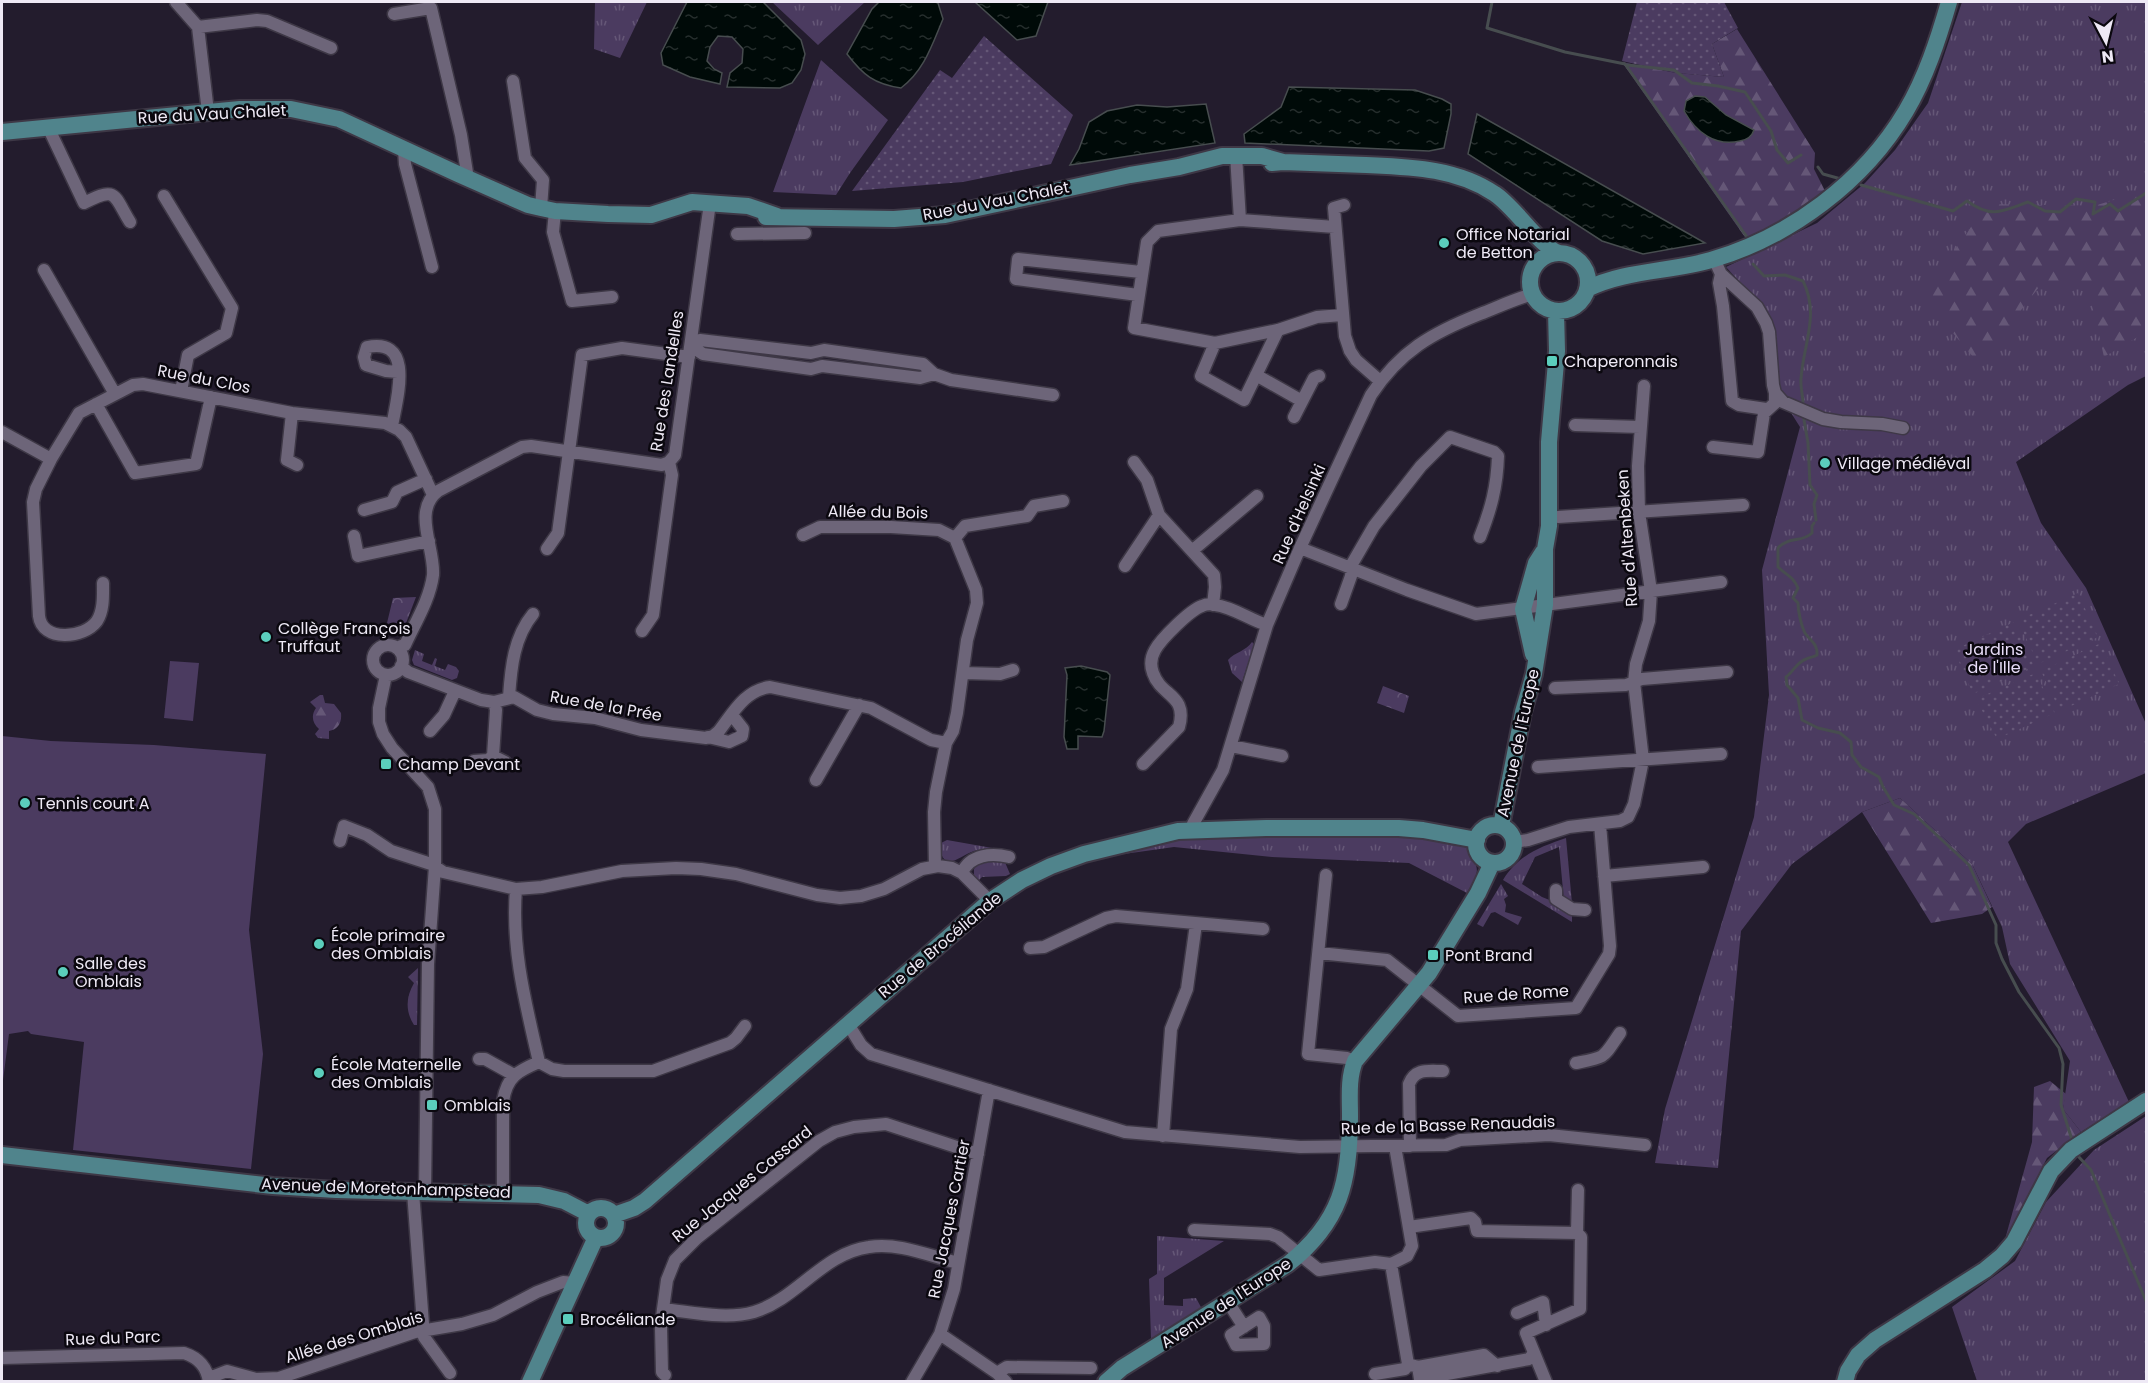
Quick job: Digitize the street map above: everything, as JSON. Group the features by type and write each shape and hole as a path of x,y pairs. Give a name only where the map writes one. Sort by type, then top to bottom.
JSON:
{"street":[{"path":"176,2 198,27 208,112"},
{"path":"1587,290 1619,276 1691,266 1718,267 1797,221 1832,197 1885,142 1906,111 1928,68 1949,2"},
{"path":"394,14 431,9 461,135 468,179"},
{"path":"198,27 257,20 267,21 331,48"},
{"path":"513,81 525,158 543,180 553,232 572,301 612,297"},
{"name":"Rue du Vau Chalet","path":"2,132 208,112 276,108 339,119 528,205 548,209 638,215 660,212 692,202 710,208 748,206 777,216 894,219 945,214 1130,175 1179,167 1222,156 1236,160 1262,156 1282,162 1390,167 1448,173 1469,180 1496,194 1549,249 1559,254"},
{"path":"48,127 84,202 104,192 110,193 130,222"},
{"path":"404,150 405,164 432,267"},
{"path":"1236,160 1240,220"},
{"path":"164,196 232,308 226,333 188,355 181,391"},
{"path":"1344,205 1334,208 1344,332 1350,351 1361,366 1380,381"},
{"name":"Rue des Landelles","path":"642,631 653,615 672,475 669,462 675,455 710,208"},
{"path":"777,216 778,234"},
{"path":"1335,227 1240,220 1158,231 1147,242 1134,328 1215,343 1278,330 1317,317 1342,315"},
{"path":"1532,229 1539,248 1538,262 1532,272 1530,283 1538,302 1556,311 1576,306 1583,299 1587,290 1586,271 1575,258 1559,254 1548,256 1538,262"},
{"path":"737,234 805,233"},
{"path":"1138,295 1016,279 1018,259 1141,272"},
{"path":"1718,267 1732,401 1734,404 1766,409"},
{"path":"1713,447 1758,453 1762,418 1766,409 1775,403 1769,332 1766,322 1757,307 1718,267"},
{"path":"44,270 115,394"},
{"path":"1586,271 1619,276"},
{"name":"Rue d'Helsinki","path":"1192,829 1220,778 1267,625 1359,420 1380,381 1403,355 1426,338 1444,328 1533,294"},
{"name":"Avenue de l'Europe","path":"1501,826 1506,811 1523,712 1534,674 1545,605 1545,549 1549,526 1549,452 1557,351 1556,311"},
{"path":"1215,343 1201,376 1244,400 1278,330"},
{"path":"690,351 700,340 812,353 824,350 924,364 934,374 951,380 1053,395"},
{"path":"547,549 558,533 582,355 622,348 690,351 811,369 822,366 920,378 934,374"},
{"path":"811,369 812,353"},
{"path":"398,372 400,384 392,426 406,437 433,495"},
{"path":"1256,375 1302,401"},
{"path":"1293,417 1314,378 1319,376"},
{"name":"Rue du Clos","path":"103,583 101,612 90,629 81,633 56,633 42,626 39,615 33,498 51,459 79,413 133,385 143,384 292,413 385,423 392,426"},
{"name":"Rue d'Altenbeken","path":"1514,842 1528,840 1563,828 1620,821 1630,814 1639,786 1643,760 1634,682 1636,664 1649,621 1651,591 1639,512 1638,466 1644,386"},
{"path":"1775,393 1783,402 1832,421 1882,424 1903,428"},
{"path":"96,404 135,473 196,464 211,397"},
{"path":"292,413 287,460 297,465"},
{"path":"1575,425 1640,427"},
{"path":"2,432 51,459"},
{"path":"1341,604 1351,576 1352,564 1374,526 1421,466 1450,437 1494,452 1498,456 1498,476 1493,502 1480,537"},
{"path":"399,651 401,646 405,645 431,586 433,565 425,518 426,507 433,495 522,447 531,446 662,465 669,462"},
{"path":"1134,462 1147,480 1159,515 1214,575 1214,605"},
{"path":"364,510 393,502 397,492 426,479"},
{"path":"1193,550 1257,496"},
{"path":"935,866 934,812 946,743 955,722 967,640 976,611 977,597 955,538 965,526 1027,516 1034,506 1063,501"},
{"path":"1558,517 1743,505"},
{"path":"1125,567 1159,515"},
{"name":"Allée du Bois","path":"803,535 820,527 891,527 939,530 955,538"},
{"path":"354,536 358,556 429,541"},
{"path":"1300,549 1476,615 1721,582"},
{"name":"Avenue de l'Europe","path":"1535,660 1523,609 1536,563 1545,549"},
{"path":"1143,764 1179,727 1181,719 1179,703 1153,673 1151,661 1160,643 1191,612 1202,606 1214,605 1267,625"},
{"path":"401,666 408,672 481,700 494,702 509,697 517,639 523,626 533,614"},
{"path":"384,646 395,647 401,655 401,666 398,671 386,675 381,674 374,666 373,656 384,646"},
{"path":"963,673 1000,674 1013,670"},
{"path":"1555,688 1626,685 1642,678 1727,672"},
{"path":"386,675 379,703 379,722 383,734 392,748 425,783 435,809 435,866 428,956 419,1192 424,1337 450,1373"},
{"path":"708,737 716,733 749,694 759,688 770,687 859,705 880,712 931,740 946,743"},
{"path":"430,731 444,715 455,691"},
{"name":"Rue de la Prée","path":"509,697 517,698 537,710 553,714 596,718 641,730 708,737 729,742 742,736 742,729 732,714"},
{"path":"474,761 488,760 493,756 496,710 494,702"},
{"path":"816,780 859,705"},
{"path":"1231,747 1282,756"},
{"path":"1538,767 1720,754"},
{"path":"493,756 505,762"},
{"name":"Rue de Rome","path":"1420,985 1458,1016 1576,1008 1609,954 1600,824"},
{"path":"1494,825 1501,826 1508,830 1514,842 1510,857 1499,863 1492,863 1481,857 1477,840 1486,828 1494,825"},
{"path":"340,841 344,826 368,835 391,851 435,866 443,872 516,890 622,871 683,868 736,874 817,895 840,898 861,896 884,889 922,869 935,866 952,868 962,873 990,901"},
{"name":"Rue de Brocéliande","path":"614,1215 634,1208 645,1201 990,901 1022,880 1068,860 1192,829 1399,828 1477,840"},
{"path":"962,873 974,858 990,855 1009,857"},
{"path":"1326,875 1308,1054 1355,1061 1420,985 1478,893 1492,863"},
{"path":"1604,876 1703,867"},
{"path":"516,890 517,960 539,1062 552,1069 564,1071 653,1071 729,1043 745,1026"},
{"path":"1556,890 1556,899 1572,909 1585,910"},
{"path":"1030,948 1044,947 1106,918 1116,916 1263,929"},
{"path":"1163,1136 1171,1029 1187,989 1196,924"},
{"path":"1319,953 1387,960 1420,985"},
{"name":"Rue de la Basse Renaudais","path":"848,1024 861,1045 871,1054 1125,1132 1300,1147 1446,1145 1460,1140 1549,1135 1645,1145"},
{"path":"1576,1063 1599,1059 1605,1055 1620,1033"},
{"path":"479,1059 485,1059 514,1075"},
{"name":"Avenue de l'Europe","path":"1106,1382 1122,1368 1301,1254 1321,1231 1338,1202 1346,1180 1350,1146 1351,1077 1355,1061"},
{"path":"503,1193 505,1088 514,1075 539,1062"},
{"path":"1410,1146 1409,1084 1412,1076 1419,1072 1443,1071"},
{"name":"Rue Jacques Cartier","path":"912,1382 940,1334 954,1289 989,1090"},
{"path":"1845,1382 1848,1371 1858,1354 1875,1340 1985,1270 2002,1256 2014,1242 2052,1170 2071,1150 2146,1101"},
{"name":"Rue Jacques Cassard","path":"665,1376 662,1372 661,1348 663,1309 667,1280 678,1256 697,1238 819,1141 835,1132 865,1125 886,1124 978,1154"},
{"path":"1194,1230 1270,1234 1278,1237 1319,1270 1375,1262 1391,1264 1407,1256 1412,1246 1395,1146"},
{"name":"Avenue de Moretonhampstead","path":"2,1155 273,1186 539,1194 589,1214"},
{"path":"1546,1382 1526,1334 1580,1309 1581,1238 1577,1233 1578,1190"},
{"path":"604,1208 614,1215 616,1225 611,1234 596,1237 587,1227 589,1214 596,1209 604,1208"},
{"path":"1409,1227 1471,1218 1475,1222 1477,1231 1577,1233"},
{"path":"530,1382 596,1237"},
{"path":"663,1309 721,1314 752,1312 782,1300 838,1257 863,1247 892,1246 958,1263"},
{"path":"1391,1264 1413,1365 1420,1379 1529,1359 1534,1353"},
{"name":"Allée des Omblais","path":"209,1380 227,1371 256,1379 279,1378 415,1332 462,1324 493,1315 537,1292 563,1282 575,1283"},
{"path":"1228,1302 1244,1327"},
{"path":"1517,1313 1543,1302 1546,1325"},
{"path":"940,1334 1001,1377 1007,1367 1091,1368"},
{"name":"Rue du Parc","path":"2,1358 188,1354 199,1360 206,1369 209,1380"},
{"path":"1375,1374 1405,1369 1413,1365"}],"green space":[{"path":"595,2 647,2 620,58 594,49"},
{"path":"772,2 865,2 818,45"},
{"path":"1637,2 1724,2 1738,28 1712,44 1724,77 1676,73 1622,61"},
{"path":"1962,2 2146,2 2146,376 2128,385 2016,462 2041,523 2086,588 2146,724 2146,773 2026,824 2008,842 2129,1102 2081,1132 2063,1109 2070,1061 2010,964 2002,927 1972,864 1900,798 1862,812 1792,864 1741,931 1718,1168 1655,1163 1665,1109 1754,817 1769,695 1762,570 1800,427 1776,389 1755,299 1726,267 1817,223 1865,183 1895,150 1928,103"},
{"path":"1737,29 1815,153 1814,169 1826,193 1780,225 1747,240 1622,62 1676,73 1724,77 1712,44"},
{"path":"984,36 1073,115 1051,164 963,182 852,191 940,70 952,78"},
{"path":"821,60 888,120 836,195 773,192"},
{"path":"2146,190 2146,332 2104,357 2088,285 2043,282 1979,364 1922,296 1987,204 2094,206"},
{"name":"Jardins de l'Ille","path":"2078,593 2098,637 2038,664 2018,620"},
{"path":"416,597 403,631 387,623 393,598"},
{"name":"Jardins de l'Ille","path":"2014,622 2034,666 1973,694 1954,650"},
{"path":"1252,642 1253,648 1242,682 1232,673 1228,660"},
{"name":"Jardins de l'Ille","path":"2101,643 2119,684 2060,711 2041,671"},
{"path":"415,650 424,654 422,661 432,665 435,658 437,659 435,666 445,670 448,664 456,667 459,671 457,678 452,680 414,665 412,660"},
{"path":"170,661 199,663 193,721 164,718"},
{"name":"Jardins de l'Ille","path":"2036,673 2055,713 1997,739 1976,699"},
{"path":"1383,686 1409,696 1404,713 1377,703"},
{"path":"323,695 325,703 334,704 341,713 339,725 329,731 329,739 318,738 315,734 319,729 313,719 316,708 310,702"},
{"path":"2,736 266,754 249,930 263,1054 251,1169 73,1150 84,1042 31,1034 28,1031 9,1034 2,1088"},
{"path":"1900,798 1972,864 1992,907 1982,914 1931,923 1862,812"},
{"path":"1371,833 1422,837 1464,845 1468,848 1477,870 1467,893 1409,863 1272,857 1174,847 1117,855 1116,852 1193,835"},
{"path":"1566,838 1572,903 1564,901 1559,847 1535,857 1522,884 1542,897 1572,909 1572,922 1503,880 1516,864 1530,853"},
{"path":"947,840 999,851 974,851 948,861 944,859 939,844"},
{"path":"1004,860 1010,874 982,877 978,881 974,876 974,869 979,861"},
{"path":"1501,884 1508,896 1504,899 1505,912 1522,917 1518,925 1495,912 1491,913 1483,927 1477,924"},
{"path":"418,968 417,1025 414,1025 408,1004 409,993 414,983 408,977"},
{"path":"2050,1081 2066,1094 2063,1109 2081,1132 2047,1158 2004,1243 2032,1142 2034,1087"},
{"path":"2146,1116 2146,1381 1977,1381 1952,1307 2015,1261 2046,1202 2094,1150"},
{"path":"1157,1236 1224,1241 1164,1278 1164,1305 1183,1306 1183,1299 1196,1298 1202,1309 1151,1339 1149,1279 1157,1274"}],"water":[{"path":"687,2 763,2 801,40 805,54 801,70 792,83 780,88 727,87 730,73 742,63 743,49 732,37 718,36 710,47 707,61 714,69 722,73 720,84 690,77 663,65 661,53"},
{"path":"879,2 935,2 938,3 943,19 921,66 901,88 876,81 858,68 847,54 872,9"},
{"path":"975,2 1048,2 1036,36 1017,40"},
{"path":"1289,87 1415,90 1442,99 1451,104 1444,148 1429,151 1245,143 1244,134 1281,107"},
{"path":"1695,96 1705,97 1726,115 1754,130 1752,134 1745,140 1731,142 1714,140 1707,136 1694,125 1684,111 1686,101"},
{"path":"1206,104 1215,143 1070,165 1089,122 1107,111 1137,105 1167,107"},
{"path":"1477,114 1705,243 1643,254 1602,241 1468,154"},
{"path":"1081,666 1107,672 1110,675 1104,731 1102,737 1078,736 1078,749 1067,749 1064,737 1067,675 1065,668"}],"waterway":[{"path":"1492,2 1487,28 1565,52 1625,64 1747,237"},
{"path":"1627,65 1674,70 1692,83 1745,92 1771,131 1777,150 1788,163 1801,155"},
{"path":"1818,167 1823,174 1841,179"},
{"path":"1861,185 1953,211 1967,201 1990,212 2028,202 2045,211 2060,212 2076,199 2095,202 2093,214 2110,204 2118,211 2146,193"},
{"path":"1753,264 1764,276 1785,275 1803,281 1808,294 1810,318 1801,379 1803,408"},
{"path":"1803,414 1808,443 1810,485 1817,495 1814,504 1816,520"},
{"path":"1814,523 1812,533 1808,536 1787,542 1778,548 1778,567 1792,578 1798,588 1793,598 1798,603 1804,631 1817,651 1817,655 1800,662 1786,677 1787,685 1798,698 1802,720 1818,728 1840,733 1851,742 1852,755 1861,767 1879,777 1894,805 1914,814 1969,865 1996,925 1996,943 2002,959 2019,992 2059,1048 2063,1064 2061,1105 2072,1140"},
{"path":"2078,1156 2091,1170 2146,1301"}],"place":[{"name":"Office Notarial de Betton","path":"1444,243"},
{"name":"Chaperonnais","path":"1552,361"},
{"name":"Village médiéval","path":"1825,463"},
{"name":"Collège François Truffaut","path":"266,637"},
{"name":"Champ Devant","path":"386,764"},
{"name":"Tennis court A","path":"25,803"},
{"name":"École primaire des Omblais","path":"319,944"},
{"name":"Pont Brand","path":"1433,955"},
{"name":"Salle des Omblais","path":"63,972"},
{"name":"École Maternelle des Omblais","path":"319,1073"},
{"name":"Omblais","path":"432,1105"},
{"name":"Brocéliande","path":"568,1319"}]}
